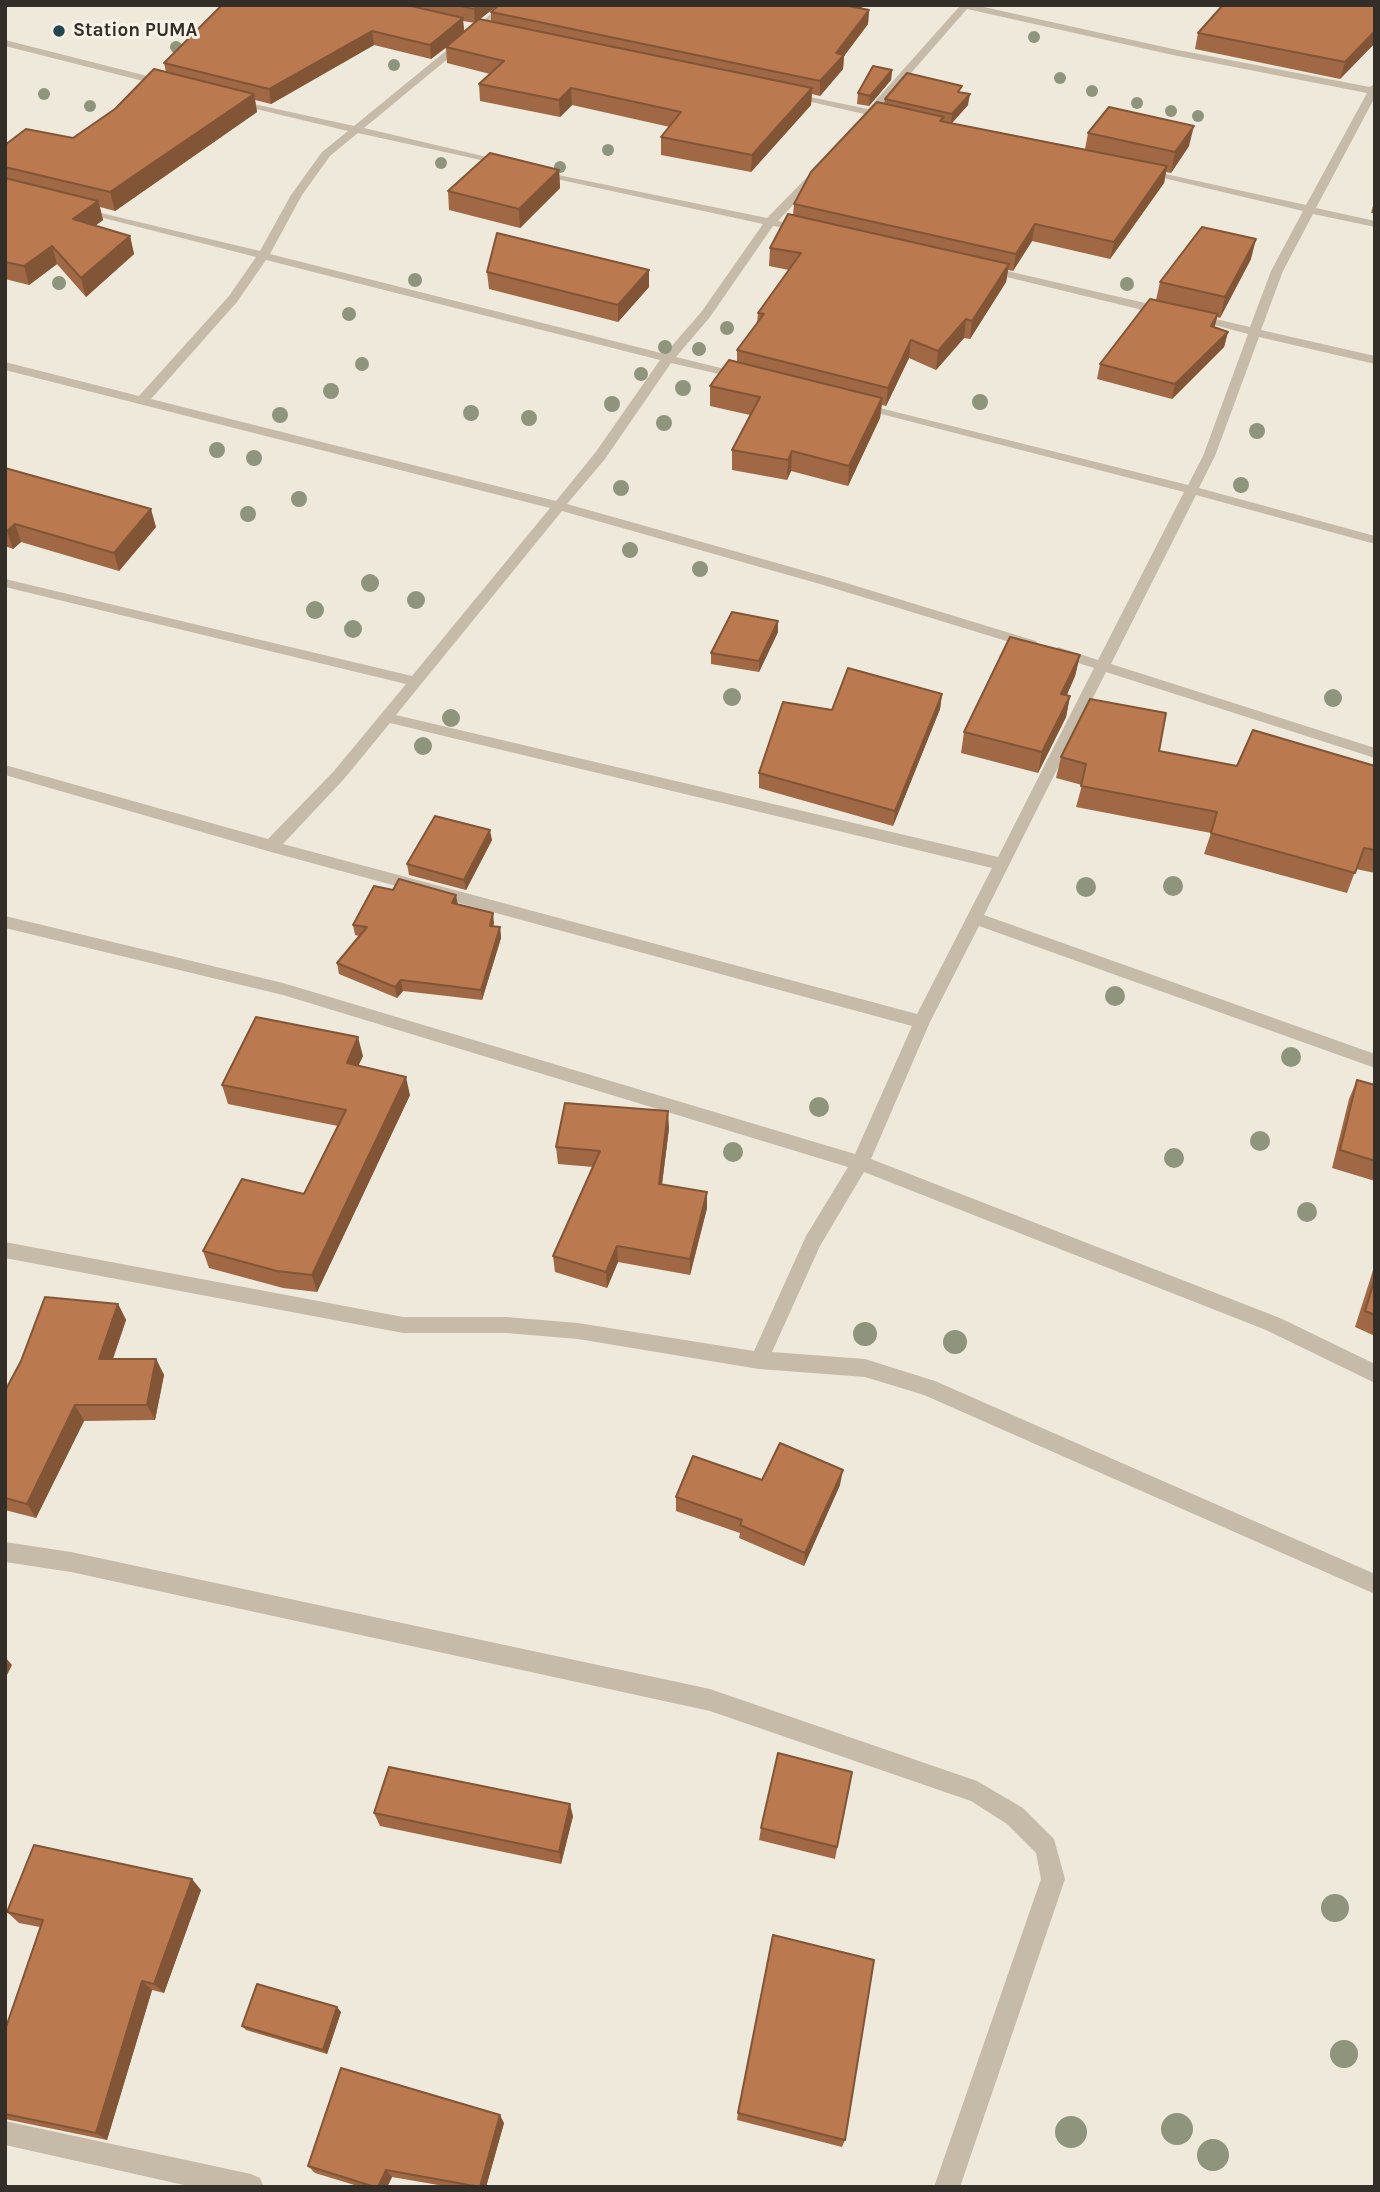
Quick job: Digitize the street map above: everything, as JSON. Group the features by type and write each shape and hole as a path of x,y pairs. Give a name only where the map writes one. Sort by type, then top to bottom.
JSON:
{"street":[{"path":"142,401 233,299 326,154 352,130 508,5"},
{"path":"759,1360 813,1242 860,1163 922,1021 1000,864 1192,490 1214,444 1277,271 1374,90 1173,52 965,5 855,130"},
{"path":"465,27 491,33"},
{"path":"5,43 179,87"},
{"path":"779,93 897,118"},
{"path":"219,97 352,130 824,234"},
{"path":"271,846 339,775 614,438 667,359 706,314 770,222 832,158"},
{"path":"1132,170 1375,224"},
{"path":"73,207 759,382"},
{"path":"974,267 1174,313"},
{"path":"1188,316 1375,360"},
{"path":"5,366 558,506 825,581 1375,753"},
{"path":"851,405 1192,490 1375,540"},
{"path":"5,583 414,681"},
{"path":"385,717 1000,864"},
{"path":"5,770 271,846 922,1021"},
{"path":"974,918 1375,1061"},
{"path":"5,922 283,989 860,1163 1273,1324 1375,1374"},
{"path":"5,1250 403,1325 506,1325 578,1331 759,1360 865,1368 928,1387 1375,1584"},
{"path":"5,1552 71,1562 710,1700 977,1792 1015,1816 1046,1847 1053,1879 947,2187"},
{"path":"5,2133 251,2187"}],"building":[{"path":"222,5 407,5 463,18 430,45 372,31 269,89 164,63"},
{"path":"457,5 478,5 474,9"},
{"path":"499,5 850,5 869,10 836,53 844,55 820,81 491,12"},
{"path":"1223,5 1375,5 1375,31 1345,62 1198,33"},
{"path":"479,19 812,88 752,155 661,137 681,112 571,88 559,100 479,84 504,61 446,47"},
{"path":"873,66 892,70 870,96 858,93"},
{"path":"154,69 254,94 110,192 5,167 5,145 26,129 73,138 115,109"},
{"path":"907,73 962,86 958,92 970,94 952,114 885,99"},
{"path":"877,102 944,117 940,121 1167,166 1114,242 1035,224 1016,254 794,204 811,172"},
{"path":"1109,107 1194,126 1175,152 1088,133"},
{"path":"490,153 559,170 519,209 448,191"},
{"path":"5,178 98,201 73,219 130,236 81,278 52,246 24,266 5,262"},
{"path":"788,214 1009,264 972,321 966,319 938,351 911,340 888,388 737,350 764,314 758,313 801,253 770,248"},
{"path":"1202,227 1256,239 1225,297 1160,282"},
{"path":"497,233 649,270 618,305 487,272"},
{"path":"1150,299 1218,314 1211,326 1228,332 1175,384 1100,364"},
{"path":"729,360 882,398 849,466 792,451 788,460 732,450 760,397 710,386"},
{"path":"5,468 151,509 114,553 15,524 7,531"},
{"path":"732,612 778,621 759,661 711,653"},
{"path":"1010,637 1080,655 1061,694 1070,696 1042,752 964,732"},
{"path":"848,668 942,694 895,811 759,773 783,702 832,710"},
{"path":"1090,699 1166,713 1159,751 1237,766 1253,730 1375,766 1375,850 1364,848 1355,873 1211,833 1217,812 1081,786 1086,764 1061,757"},
{"path":"435,816 490,830 464,880 407,864"},
{"path":"399,879 456,895 452,903 493,913 490,926 500,927 481,990 401,980 395,987 337,963 367,927 353,925 374,886 393,890"},
{"path":"256,1017 358,1037 347,1063 406,1077 312,1275 277,1271 203,1251 242,1179 304,1194 346,1110 222,1085"},
{"path":"1357,1080 1375,1085 1375,1161 1340,1150"},
{"path":"565,1103 668,1111 659,1184 707,1192 690,1259 617,1246 606,1272 553,1256 600,1151 556,1147"},
{"path":"1375,1278 1375,1315 1365,1311"},
{"path":"45,1297 118,1304 99,1359 156,1359 147,1405 75,1405 27,1504 5,1498 5,1391 21,1361"},
{"path":"780,1443 843,1470 805,1553 740,1525 742,1520 676,1497 693,1456 762,1480"},
{"path":"778,1753 852,1772 837,1847 761,1828"},
{"path":"389,1767 570,1804 559,1852 374,1813"},
{"path":"34,1845 192,1879 154,1984 142,1981 96,2133 5,2114 5,2030 43,1920 7,1912"},
{"path":"773,1935 874,1960 845,2140 738,2113"},
{"path":"257,1984 337,2007 323,2050 242,2026"},
{"path":"341,2068 500,2115 480,2187 386,2170 378,2187 375,2187 308,2166"}],"place":[{"name":"Station PUMA","path":"59,31"}]}
